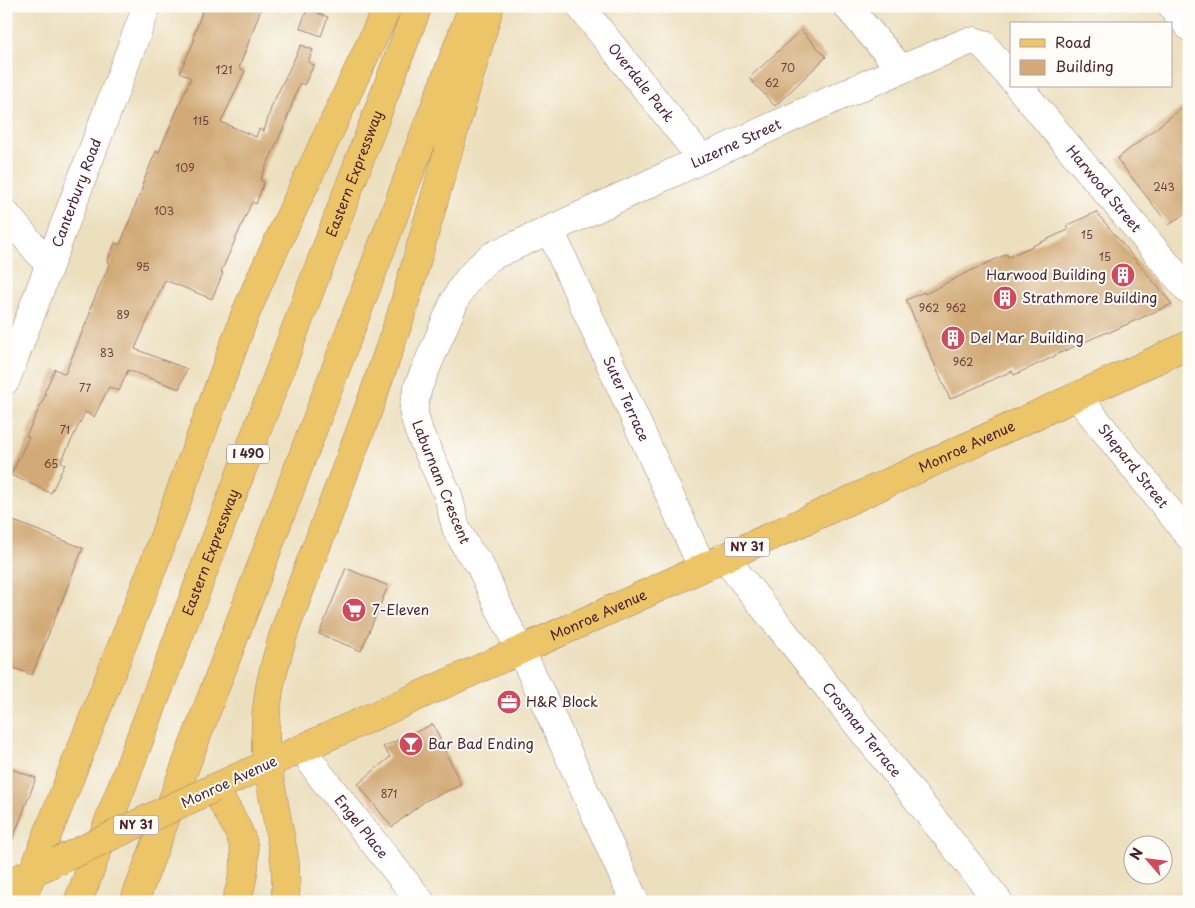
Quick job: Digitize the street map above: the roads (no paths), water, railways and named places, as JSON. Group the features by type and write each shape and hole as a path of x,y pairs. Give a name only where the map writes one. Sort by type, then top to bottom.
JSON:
{"main road":[{"path":"21,902 46,867 244,315 388,6"},
{"name":"Eastern Expressway","path":"78,902 418,6"},
{"path":"134,902 473,6"},
{"path":"285,902 285,862 267,764 265,724 275,661 399,322 490,6"},
{"name":"Monroe Avenue","path":"6,884 1189,345"},
{"path":"214,788 244,846 244,867 236,902"}],"street":[{"name":"Canterbury Road","path":"6,380 147,6"},
{"name":"Overdale Park","path":"580,6 702,159"},
{"path":"847,6 901,69"},
{"path":"1172,6 1189,27"},
{"name":"Luzerne Street","path":"492,256 901,69 967,42 974,40 983,44 1010,77"},
{"name":"Harwood Street","path":"1020,88 1189,290"},
{"path":"6,214 49,265"},
{"name":"Suter Terrace","path":"550,230 713,562"},
{"name":"Laburnam Crescent","path":"492,256 473,272 460,289 420,382 415,397 414,414 419,432 448,495 456,528 468,550 479,563 635,902"},
{"name":"Shepard Street","path":"1077,396 1189,536"},
{"name":"Crosman Terrace","path":"713,562 999,902"},
{"name":"Engel Place","path":"305,747 321,776 421,902"}],"place":[{"name":"Harwood Building","path":"1123,275"},
{"name":"Strathmore Building","path":"1005,298"},
{"name":"Del Mar Building","path":"953,338"},
{"name":"7-Eleven","path":"354,610"},
{"name":"H&R Block","path":"509,702"},
{"name":"Bar Bad Ending","path":"411,744"}]}
